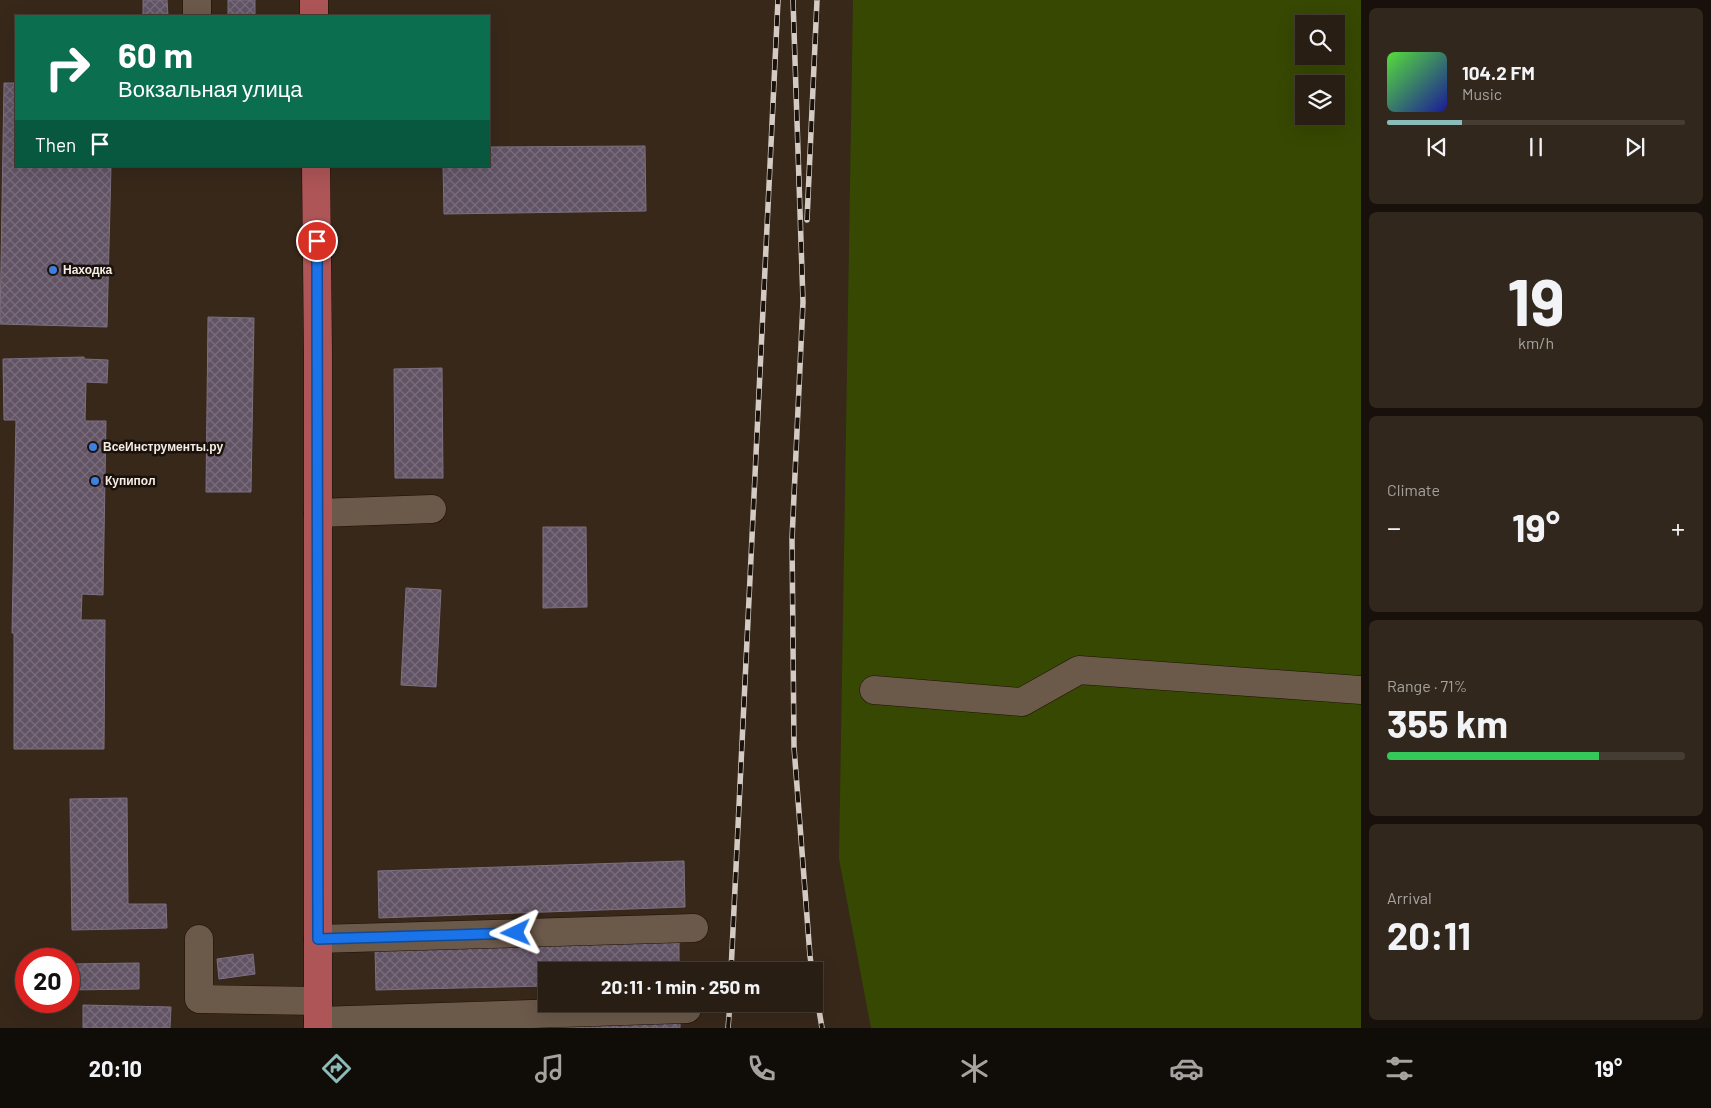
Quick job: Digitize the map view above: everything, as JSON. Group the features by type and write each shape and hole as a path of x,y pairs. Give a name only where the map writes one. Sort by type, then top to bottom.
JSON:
{"main road":[{"path":"314,0 314,15"},
{"path":"316,167 318,1017"}],"street":[{"path":"197,0 197,15"},
{"path":"318,513 432,509"},
{"path":"874,690 1022,702 1079,670 1361,690"},
{"path":"318,939 694,928"},
{"path":"198,938 199,999 318,1017 549,1012"}],"green space":[{"path":"853,0 1361,0 1361,1028 871,1028 839,859"}],"building":[{"path":"143,0 167,0 168,15 143,15"},
{"path":"228,0 255,0 255,15 228,15"},
{"path":"4,83 15,83 15,167 111,167 107,327 0,324"},
{"path":"645,146 646,211 444,214 443,167 490,167 490,147"},
{"path":"208,317 254,318 251,492 206,492"},
{"path":"84,357 84,359 108,360 107,383 86,382 85,421 106,421 103,595 82,594 81,620 105,620 104,749 14,749 14,633 12,633 16,420 4,420 3,359"},
{"path":"442,368 443,478 395,478 394,369"},
{"path":"543,527 586,527 587,607 543,608"},
{"path":"406,588 441,590 436,687 401,685"},
{"path":"127,798 128,904 166,904 167,928 72,930 70,799"},
{"path":"684,861 685,907 379,918 378,871"},
{"path":"679,942 679,962 538,962 538,986 376,990 375,948"},
{"path":"253,954 255,974 219,979 217,959"},
{"path":"139,963 139,989 80,990 80,964"},
{"path":"83,1005 171,1007 170,1028 83,1028"},
{"path":"680,1020 680,1028 379,1028"}],"railway":[{"path":"731,962 778,0"},
{"path":"793,0 803,302 792,539 794,747 811,962"},
{"path":"807,220 817,0"},
{"path":"728,1028 729,1012"},
{"path":"819,1012 822,1028"}],"place":[{"name":"Находка","path":"53,270"},
{"name":"ВсеИнструменты.ру","path":"93,447"},
{"name":"Купипол","path":"95,481"}],"route":[{"path":"317,241 318,939 516,933"}]}
